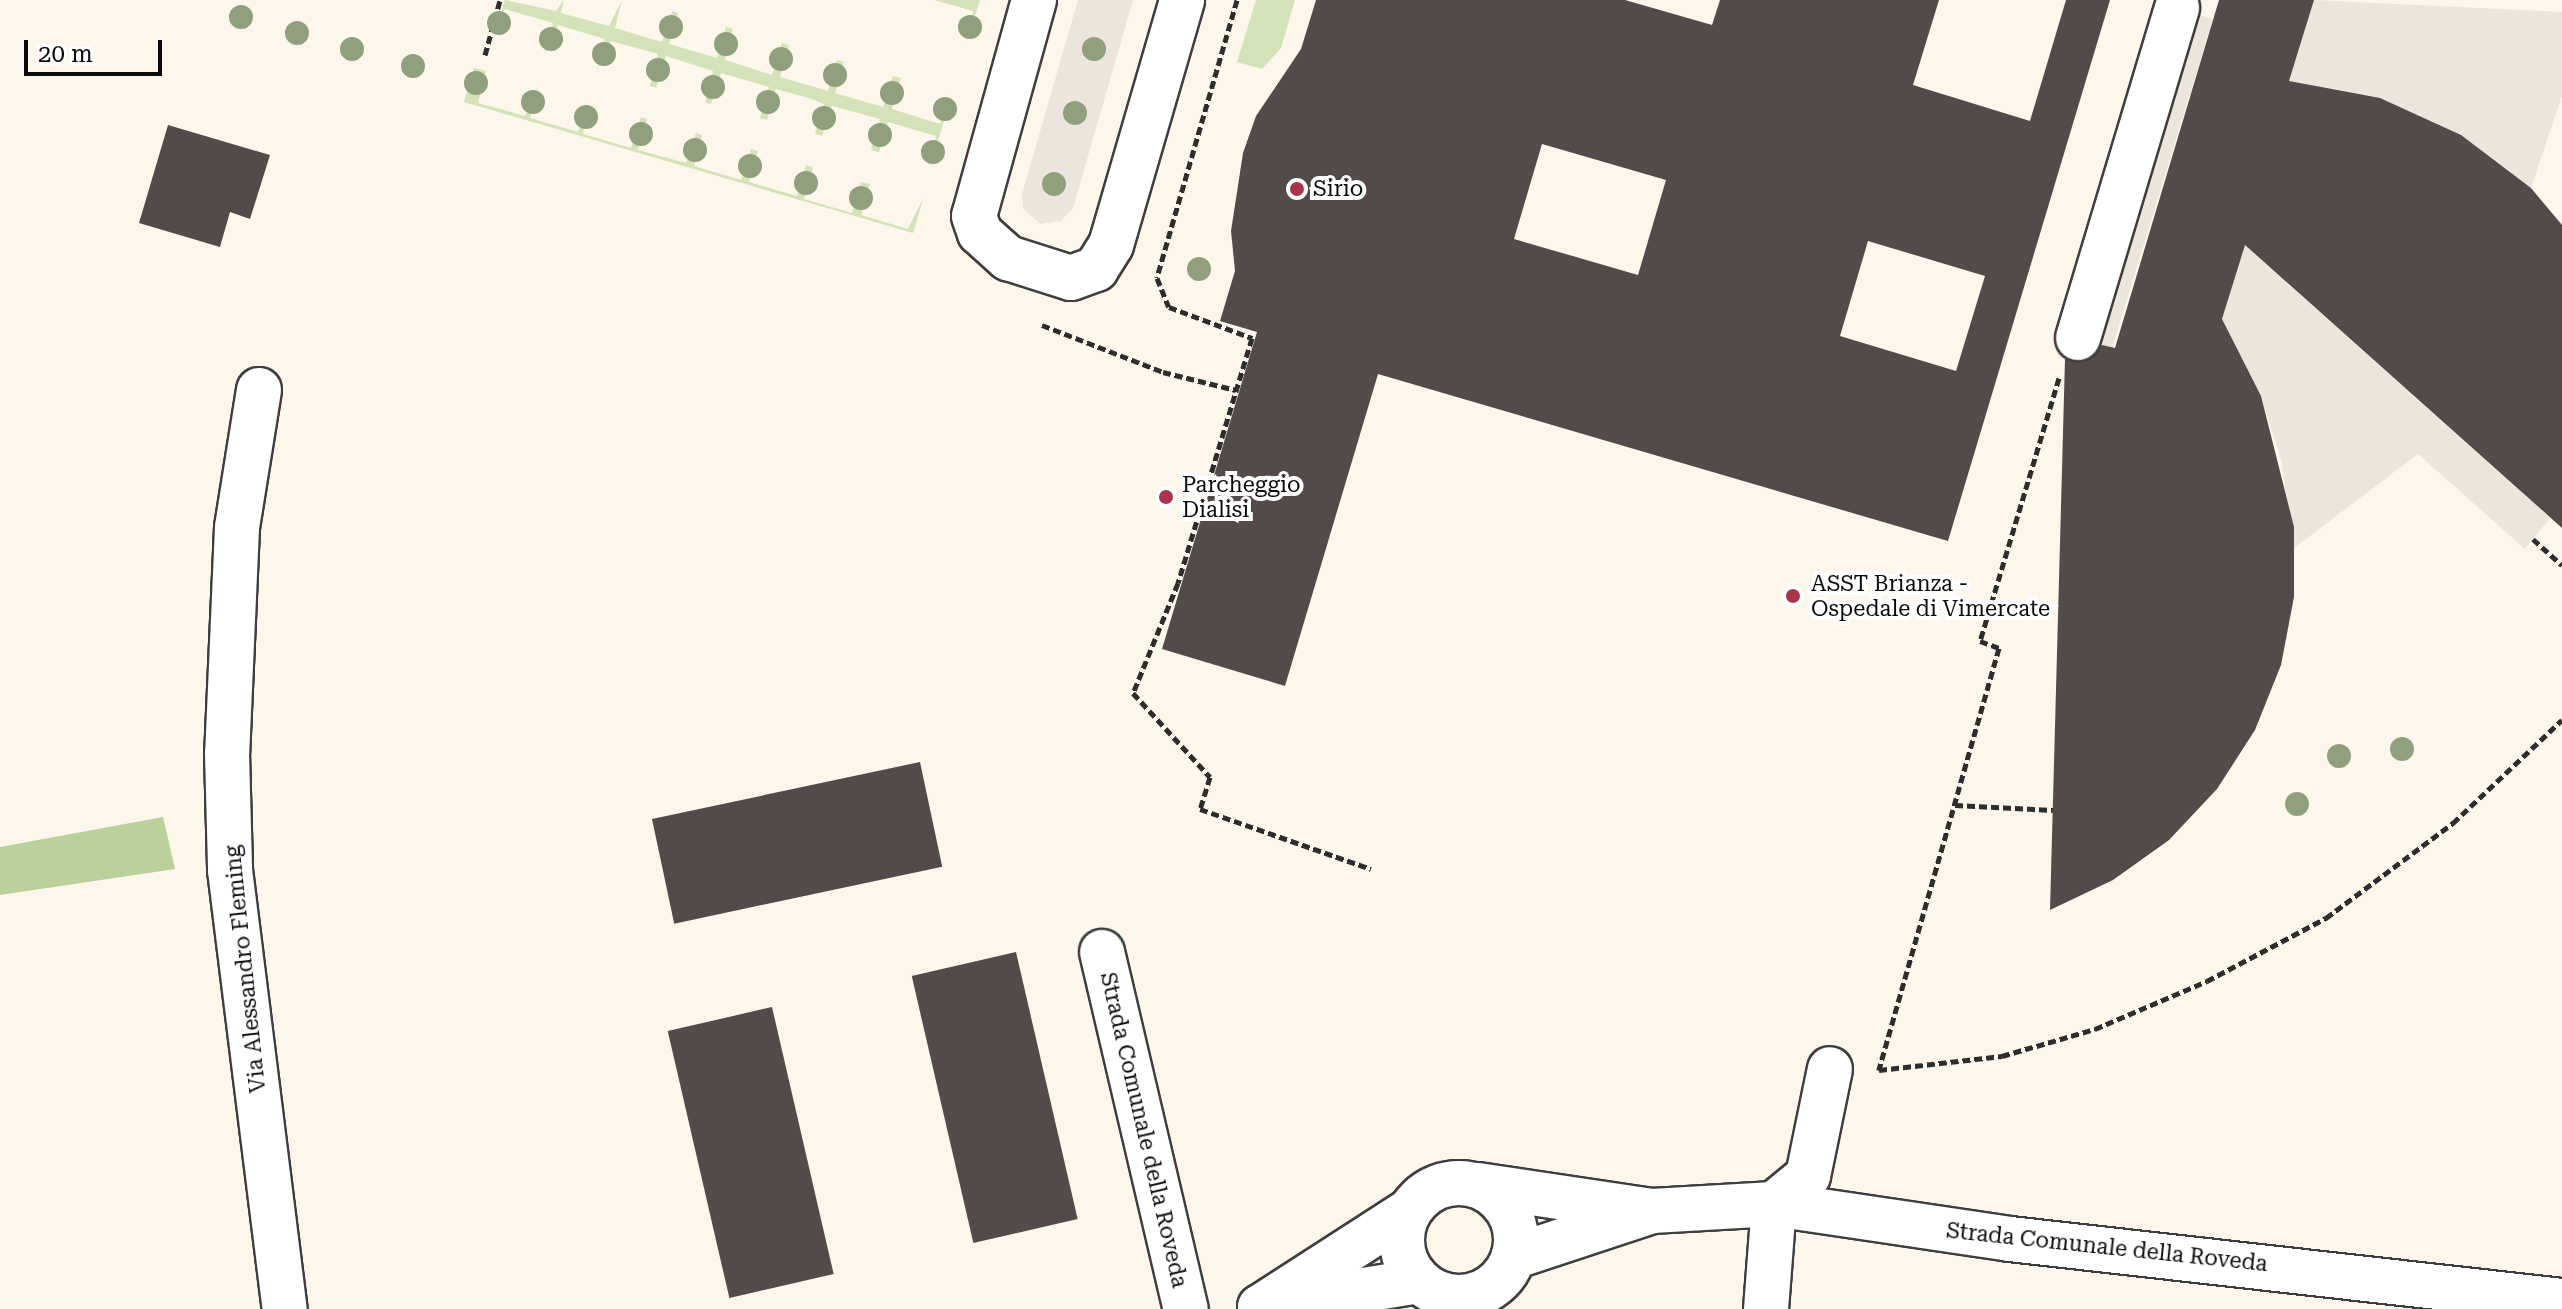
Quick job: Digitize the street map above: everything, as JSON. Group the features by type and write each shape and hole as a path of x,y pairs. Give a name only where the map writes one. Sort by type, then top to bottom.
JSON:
{"street":[{"path":"1034,0 974,216 980,233 1008,258 1071,278 1096,269 1111,245 1182,0"},
{"path":"2071,350 2177,8"},
{"name":"Via Alessandro Fleming","path":"259,390 237,528 227,753 230,870 285,1309"},
{"name":"Strada Comunale della Roveda","path":"1102,952 1186,1309"},
{"path":"1766,1309 1774,1204 1808,1176 1830,1069"},
{"path":"1472,1184 1503,1203 1512,1219 1513,1257"},
{"name":"Strada Comunale della Roveda","path":"1256,1308 1409,1211 1436,1187 1472,1184 1652,1211 1774,1204 2010,1239 2562,1301"},
{"path":"1409,1211 1402,1247 1419,1281"},
{"name":"Strada Comunale della Roveda","path":"1256,1308 1419,1281 1435,1292 1473,1302 1497,1281 1513,1257 1652,1211"}],"path":[{"path":"485,55 500,0"},
{"path":"1237,0 1157,278 1169,307 1252,338 1178,583 1133,693 1210,777 1200,809 1371,869"},
{"path":"1042,325 1163,372 1236,390"},
{"path":"2071,350 1980,641 1999,648 1879,1070 2002,1056 2095,1029 2220,974 2326,918 2453,823 2562,720"},
{"path":"2533,539 2562,565"},
{"path":"1955,805 2053,810"}],"green space":[{"path":"505,0 556,11 564,0 561,13 609,26 622,0 615,28 662,42 672,11 678,13 669,44 717,58 726,27 733,29 725,60 772,75 782,43 789,45 780,77 828,91 837,60 844,62 835,93 883,107 893,76 901,78 892,109 940,124 952,94 930,168 936,136 888,122 879,152 871,150 880,119 832,106 822,136 815,134 824,104 809,98 776,89 767,120 760,118 769,87 721,73 711,104 705,102 713,71 666,56 656,88 650,86 658,54 611,41 597,70 605,39 558,25 544,55 553,23 505,9 493,39"},
{"path":"934,0 980,0 967,43 973,11"},
{"path":"1256,0 1295,0 1281,48 1262,69 1237,62"},
{"path":"474,68 486,71 478,103 525,116 539,87 530,118 578,132 587,101 583,134 631,148 641,117 647,119 638,150 686,163 696,133 702,135 694,166 741,180 751,149 758,151 749,182 797,196 806,165 813,167 804,199 852,213 861,182 870,184 861,215 908,229 923,199 913,233 464,102"},
{"path":"163,817 175,869 0,895 0,847"}],"shaded area":[{"path":"1078,0 1133,0 1073,208 1061,221 1040,224 1023,208 1022,194"},
{"path":"2314,0 2562,12 2562,96 2531,188 2461,135 2380,98 2287,88"},
{"path":"2164,4 2213,19 2112,349 2063,334"},
{"path":"2255,211 2252,252 2550,518 2525,549 2418,454 2294,548 2281,459 2261,396 2240,354 2209,362"}],"building":[{"path":"1316,0 1625,0 1712,25 1720,0 1939,0 1913,85 2030,121 2066,0 2110,0 1948,541 1378,374 1285,686 1162,649 1257,332 1220,321 1235,271 1231,231 1243,153 1256,116 1301,49","holes":["1542,144 1666,180 1638,275 1514,239","1868,241 1985,276 1956,371 1840,336"]},
{"path":"2219,0 2314,0 2289,81 2380,98 2461,135 2531,188 2562,225 2562,528 2245,245 2222,319 2261,396 2294,527 2294,597 2281,665 2255,730 2217,789 2169,840 2113,880 2050,910 2065,359 2083,362 2102,345 2115,348"},
{"path":"168,125 270,155 250,219 230,212 220,247 139,223"},
{"path":"920,762 942,867 674,924 652,819"},
{"path":"1016,952 1078,1219 973,1243 912,976"},
{"path":"772,1007 834,1274 729,1298 668,1031"}],"place":[{"name":"Sirio","path":"1297,189"},
{"name":"Parcheggio Dialisi","path":"1166,497"},
{"name":"ASST Brianza - Ospedale di Vimercate","path":"1793,596"}]}
